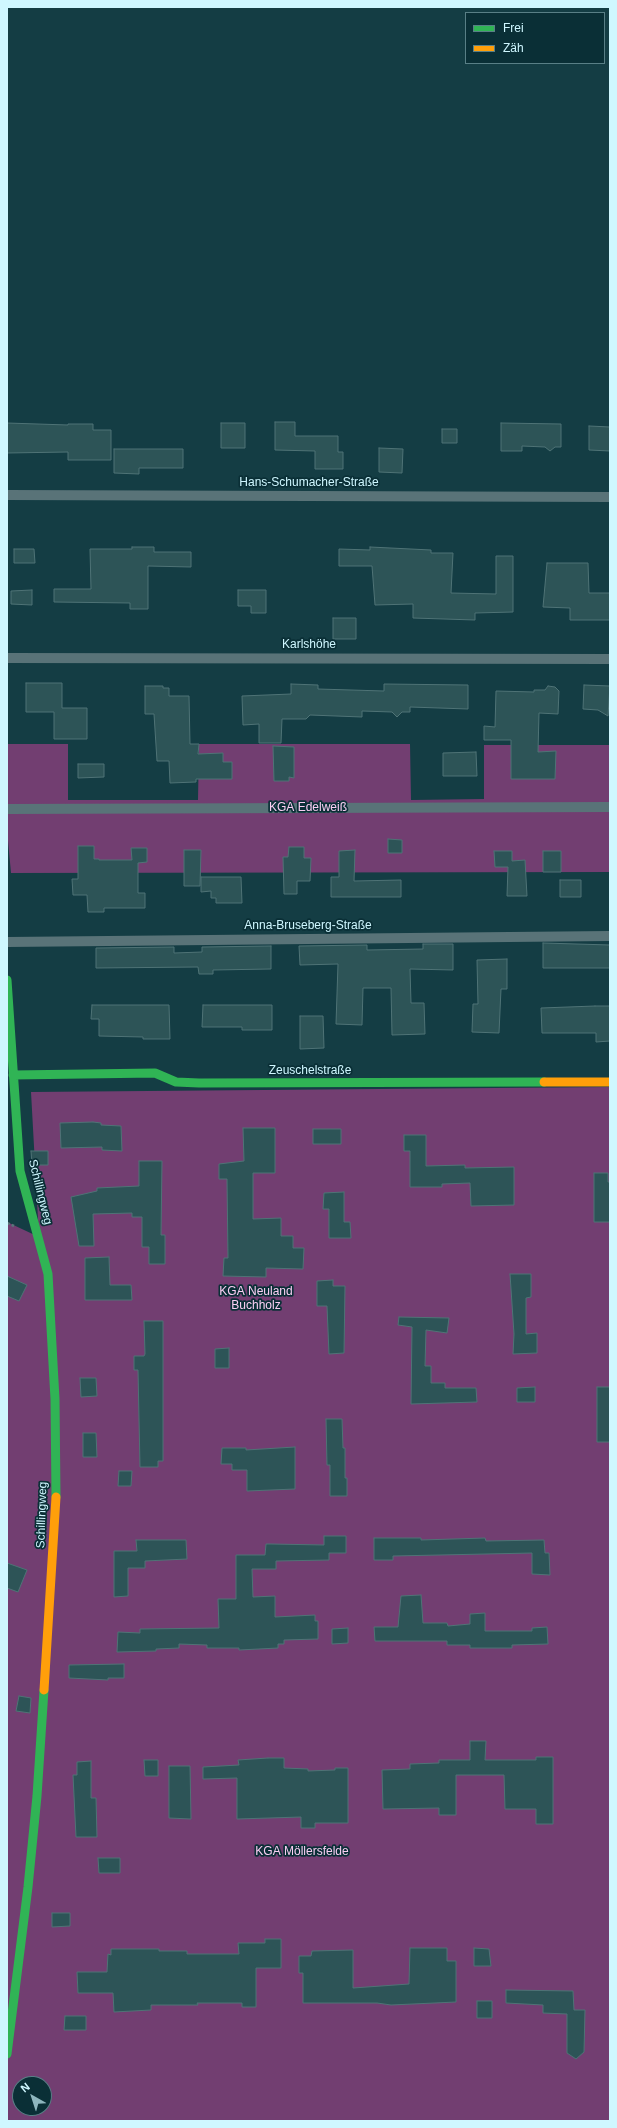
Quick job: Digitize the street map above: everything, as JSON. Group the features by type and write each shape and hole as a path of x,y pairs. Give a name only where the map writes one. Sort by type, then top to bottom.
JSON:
{"street":[{"name":"Schillingweg","path":"7,980 20,1171 48,1274 55,1400 56,1506 37,1796 28,1887 7,2054"},
{"name":"Zeuschelstraße","path":"13,1075 155,1073 176,1082 199,1083 610,1082"}],"lane":[{"name":"Hans-Schumacher-Straße","path":"7,495 610,497"},
{"name":"Karlshöhe","path":"7,658 610,659"},
{"path":"7,809 610,807"},
{"name":"Anna-Bruseberg-Straße","path":"7,942 610,936"}],"green space":[{"name":"KGA Edelweiß","path":"7,744 68,744 68,800 198,800 199,744 410,744 411,800 484,799 484,745 610,745 610,872 11,873 7,830"},
{"path":"610,1087 610,2121 7,2121 7,1222 39,1237 31,1092"}],"building":[{"path":"275,422 295,422 295,436 338,436 338,452 343,452 343,469 315,469 315,451 275,450"},
{"path":"7,423 68,425 93,424 93,430 111,430 111,460 68,460 68,452 7,453"},
{"path":"221,423 245,423 245,448 221,448"},
{"path":"501,423 561,424 561,447 555,447 550,451 545,447 522,446 522,451 501,451"},
{"path":"589,426 610,427 610,451 589,450"},
{"path":"442,429 457,429 457,443 442,443"},
{"path":"379,448 403,449 402,473 379,472"},
{"path":"114,449 183,449 183,468 139,468 139,474 114,473"},
{"path":"132,547 154,547 154,552 191,552 191,567 148,566 148,609 130,609 130,603 54,602 54,589 91,589 90,549 132,549"},
{"path":"370,547 431,550 431,553 453,553 451,593 496,594 496,556 513,556 513,612 475,613 475,620 413,618 413,604 375,605 372,566 339,566 339,549 370,550"},
{"path":"14,549 34,549 35,563 14,563"},
{"path":"547,563 588,563 589,593 610,593 610,620 570,620 570,608 543,607"},
{"path":"32,590 32,605 11,604 11,591"},
{"path":"238,590 266,590 266,613 251,613 251,606 238,606"},
{"path":"333,618 356,618 356,639 333,639"},
{"path":"26,683 62,683 62,708 87,708 87,739 54,739 54,712 26,712"},
{"path":"291,684 318,685 318,689 384,691 384,684 468,685 468,709 410,707 410,712 402,712 397,717 392,712 362,711 362,717 310,715 306,719 282,719 281,743 259,743 259,724 243,725 242,696 291,694"},
{"path":"584,685 610,686 608,716 598,710 583,709"},
{"path":"145,686 163,686 163,688 169,688 169,696 189,696 190,744 199,744 198,754 223,753 223,762 232,762 232,779 196,779 196,782 170,783 169,761 157,761 154,714 145,714"},
{"path":"548,686 555,687 559,691 558,714 539,713 538,752 556,751 555,779 511,779 511,740 484,740 484,726 495,727 496,691 534,692 534,690 545,690"},
{"path":"273,746 294,747 294,778 289,777 289,781 274,781"},
{"path":"476,752 477,776 443,776 443,753"},
{"path":"78,764 104,764 104,777 78,778"},
{"path":"388,839 402,840 402,853 388,853"},
{"path":"78,846 94,846 94,859 99,860 132,860 131,848 147,848 147,862 138,863 138,893 145,893 145,908 104,908 104,912 88,912 87,895 73,895 72,879 78,879"},
{"path":"289,847 304,847 304,858 311,858 310,881 297,881 297,894 284,894 283,857 288,857"},
{"path":"184,850 201,850 200,886 184,886"},
{"path":"355,850 354,881 401,880 401,897 331,897 331,877 339,877 339,851"},
{"path":"494,851 512,851 512,861 525,860 527,896 507,896 508,867 495,867"},
{"path":"543,851 561,851 561,872 543,872"},
{"path":"201,877 241,877 242,903 216,903 216,898 211,898 211,891 201,892"},
{"path":"560,880 581,880 581,897 560,897"},
{"path":"543,943 610,945 610,968 543,968"},
{"path":"423,944 453,944 453,970 410,969 411,1003 424,1003 425,1034 392,1035 391,988 363,988 362,1025 336,1024 338,964 300,965 299,946 367,945 367,950 423,949"},
{"path":"271,946 271,969 213,970 213,974 199,974 198,967 96,968 96,948 174,947 174,953 202,952 202,947"},
{"path":"507,959 507,989 501,989 499,1033 472,1032 473,1004 478,1004 477,960"},
{"path":"92,1005 169,1005 170,1039 99,1036 99,1019 91,1019"},
{"path":"203,1005 272,1005 272,1030 242,1030 242,1027 202,1027"},
{"path":"610,1006 610,1041 596,1042 596,1033 542,1033 541,1008"},
{"path":"300,1016 323,1016 324,1048 300,1049"},
{"path":"60,1123 101,1123 101,1125 121,1126 122,1151 102,1150 102,1147 61,1148"},
{"path":"243,1128 275,1128 275,1173 253,1173 253,1219 281,1218 281,1236 293,1236 293,1248 304,1248 303,1269 266,1268 266,1277 223,1276 224,1258 228,1258 227,1179 219,1179 219,1164 244,1161"},
{"path":"313,1129 341,1129 341,1144 313,1144"},
{"path":"404,1135 426,1135 426,1166 465,1165 465,1168 514,1167 514,1205 471,1206 470,1183 442,1184 442,1187 410,1187 410,1151 404,1151"},
{"path":"31,1151 48,1151 48,1165 32,1165"},
{"path":"139,1161 162,1161 161,1235 165,1235 165,1264 149,1264 149,1247 142,1247 142,1217 132,1217 132,1213 93,1214 94,1246 79,1246 71,1197 97,1191 97,1188 139,1186"},
{"path":"594,1173 608,1173 608,1182 610,1182 610,1222 594,1222"},
{"path":"344,1192 344,1222 350,1222 351,1238 329,1238 329,1209 323,1209 324,1193"},
{"path":"109,1257 110,1285 131,1285 132,1300 85,1300 85,1258"},
{"path":"510,1274 531,1274 531,1297 526,1298 526,1334 537,1333 537,1353 513,1354 514,1334"},
{"path":"7,1276 27,1285 19,1301 7,1296"},
{"path":"333,1280 333,1286 345,1286 344,1353 329,1354 327,1306 317,1306 317,1281"},
{"path":"399,1317 449,1318 447,1333 426,1330 425,1366 431,1366 431,1383 445,1383 445,1388 476,1388 477,1402 411,1404 412,1327 398,1325"},
{"path":"144,1321 163,1321 163,1461 158,1461 158,1467 140,1467 138,1370 134,1370 134,1356 144,1356 145,1354"},
{"path":"229,1348 229,1368 215,1368 215,1349"},
{"path":"80,1378 96,1378 97,1396 81,1397"},
{"path":"535,1387 535,1402 517,1402 517,1388"},
{"path":"597,1387 610,1387 610,1442 597,1442"},
{"path":"326,1419 342,1419 347,1496 330,1496 330,1465 327,1465"},
{"path":"83,1433 96,1433 97,1457 83,1457"},
{"path":"295,1447 295,1489 247,1491 247,1470 232,1470 232,1464 221,1464 222,1448 246,1448 246,1450"},
{"path":"119,1471 132,1471 131,1486 118,1486"},
{"path":"324,1536 346,1536 346,1553 329,1553 329,1560 276,1561 276,1569 252,1569 253,1597 275,1596 275,1617 315,1615 315,1621 318,1621 318,1639 284,1640 284,1644 278,1644 278,1648 239,1650 239,1648 207,1648 207,1645 179,1644 179,1648 156,1649 156,1651 117,1652 118,1632 140,1633 140,1629 219,1628 218,1599 236,1599 236,1555 265,1555 266,1544 324,1545"},
{"path":"374,1538 421,1538 421,1540 485,1538 486,1541 544,1540 545,1553 549,1553 550,1575 532,1574 532,1553 393,1556 393,1560 374,1560"},
{"path":"136,1540 186,1540 187,1559 145,1561 145,1568 128,1568 128,1596 114,1597 114,1551 137,1551"},
{"path":"7,1563 27,1570 18,1592 7,1588"},
{"path":"421,1595 423,1623 447,1623 448,1626 470,1624 470,1614 485,1613 485,1631 532,1631 532,1628 547,1627 548,1644 512,1645 512,1648 470,1648 470,1645 447,1645 447,1641 375,1641 374,1627 398,1627 401,1596"},
{"path":"348,1628 348,1643 332,1644 332,1629"},
{"path":"124,1664 124,1678 108,1678 108,1680 69,1678 69,1665"},
{"path":"19,1696 31,1698 30,1713 16,1711"},
{"path":"470,1741 486,1741 485,1760 536,1760 536,1757 553,1757 553,1824 536,1824 536,1809 505,1809 504,1775 456,1775 456,1815 439,1815 439,1808 383,1809 382,1770 410,1769 410,1764 439,1763 439,1760 470,1760"},
{"path":"284,1758 284,1768 308,1769 308,1771 348,1768 348,1823 315,1823 315,1828 301,1828 301,1817 237,1819 237,1778 203,1779 203,1767 239,1765 238,1760"},
{"path":"144,1760 158,1760 158,1776 145,1776"},
{"path":"91,1761 91,1798 96,1798 97,1837 76,1837 73,1775 77,1775 77,1762"},
{"path":"169,1766 190,1766 191,1819 169,1818"},
{"path":"98,1858 120,1858 120,1873 99,1873"},
{"path":"52,1913 70,1913 70,1926 52,1927"},
{"path":"265,1939 281,1939 281,1968 256,1968 256,2007 242,2007 242,2003 197,2003 198,2005 151,2005 151,2010 114,2012 113,1993 78,1993 77,1972 107,1972 108,1954 111,1955 111,1949 159,1949 159,1951 187,1951 187,1954 239,1954 238,1943 265,1943"},
{"path":"410,1948 447,1948 447,1961 456,1961 456,2002 391,2005 377,2003 303,2003 303,1973 299,1973 299,1956 311,1956 312,1951 353,1950 353,1988 409,1984"},
{"path":"474,1948 489,1949 491,1966 474,1966"},
{"path":"506,1990 573,1991 574,2010 585,2010 584,2052 576,2059 567,2053 567,2014 543,2013 543,2005 506,2003"},
{"path":"477,2001 492,2001 492,2018 477,2018"},
{"path":"65,2016 86,2016 86,2030 64,2030"}],"traffic: fast":[{"path":"7,980 20,1171 48,1274 55,1399 56,1497"},
{"path":"13,1075 155,1073 176,1082 199,1083 544,1082"},
{"path":"7,2054 28,1887 37,1796 44,1690"}],"traffic: slow":[{"path":"544,1082 610,1082"},
{"path":"44,1690 56,1497"}],"park label":[{"name":"KGA Neuland Buchholz","path":"256,1299"},
{"name":"KGA Möllersfelde","path":"302,1852"}]}
